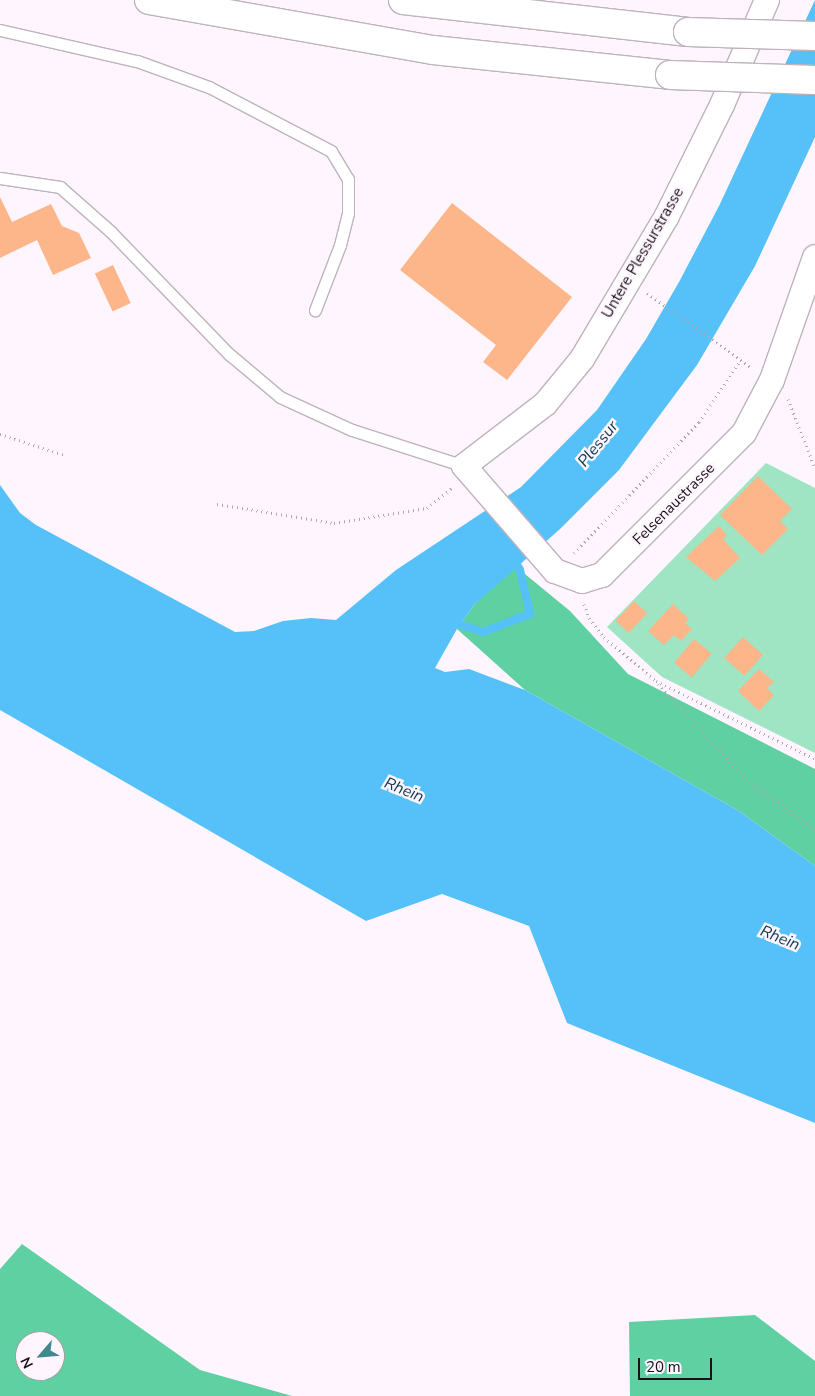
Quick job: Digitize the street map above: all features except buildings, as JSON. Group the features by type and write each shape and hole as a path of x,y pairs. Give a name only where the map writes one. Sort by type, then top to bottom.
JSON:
{"highway":[{"path":"149,0 433,50 670,75 815,80"},
{"path":"403,0 688,32 815,36"}],"street":[{"name":"Untere Plessurstrasse","path":"464,466 545,404 582,359 666,216 722,105 767,0"},
{"name":"Felsenaustrasse","path":"582,581 595,579 609,569 744,433 772,380 815,257"},
{"path":"464,466 539,556 563,576 582,581"}],"lane":[{"path":"0,30 137,61 164,70 209,87 331,151 348,179 348,213 340,245 315,310"},
{"path":"0,178 60,187 111,232 229,354 280,396 352,430 464,466"}],"path":[{"path":"652,296 733,357"},
{"path":"569,561 581,543 699,422 740,361"},
{"path":"772,380 790,403 815,468"},
{"path":"0,434 64,455"},
{"path":"217,504 334,523 381,517 427,508 451,491 464,466"},
{"path":"582,581 583,600 589,618 630,662 656,681 815,759"},
{"path":"656,681 750,782 815,829"}],"green space":[{"path":"766,463 815,488 815,753 662,677 607,627"},
{"path":"514,565 570,611 628,674 815,769 815,866 739,811 525,690 457,629 474,605"},
{"path":"22,1244 200,1370 292,1396 0,1396 0,1269"},
{"path":"755,1315 815,1361 815,1396 630,1396 629,1322"}],"water":[{"path":"815,0 815,137 755,266 697,365 619,470 560,529 474,605 457,629 435,668 445,672 469,669 525,690 739,811 815,866 815,1123 567,1023 529,926 442,894 366,921 0,710 0,485 20,513 36,525 235,632 254,631 283,621 311,618 336,620 396,570 521,487 597,410 646,339 679,282 719,206"}],"waterway":[{"path":"451,622 483,632 530,614 520,570 513,557"}],"water label":[{"name":"Plessur","path":"598,444"},
{"name":"Rhein","path":"404,790"},
{"name":"Rhein","path":"780,938"}]}
